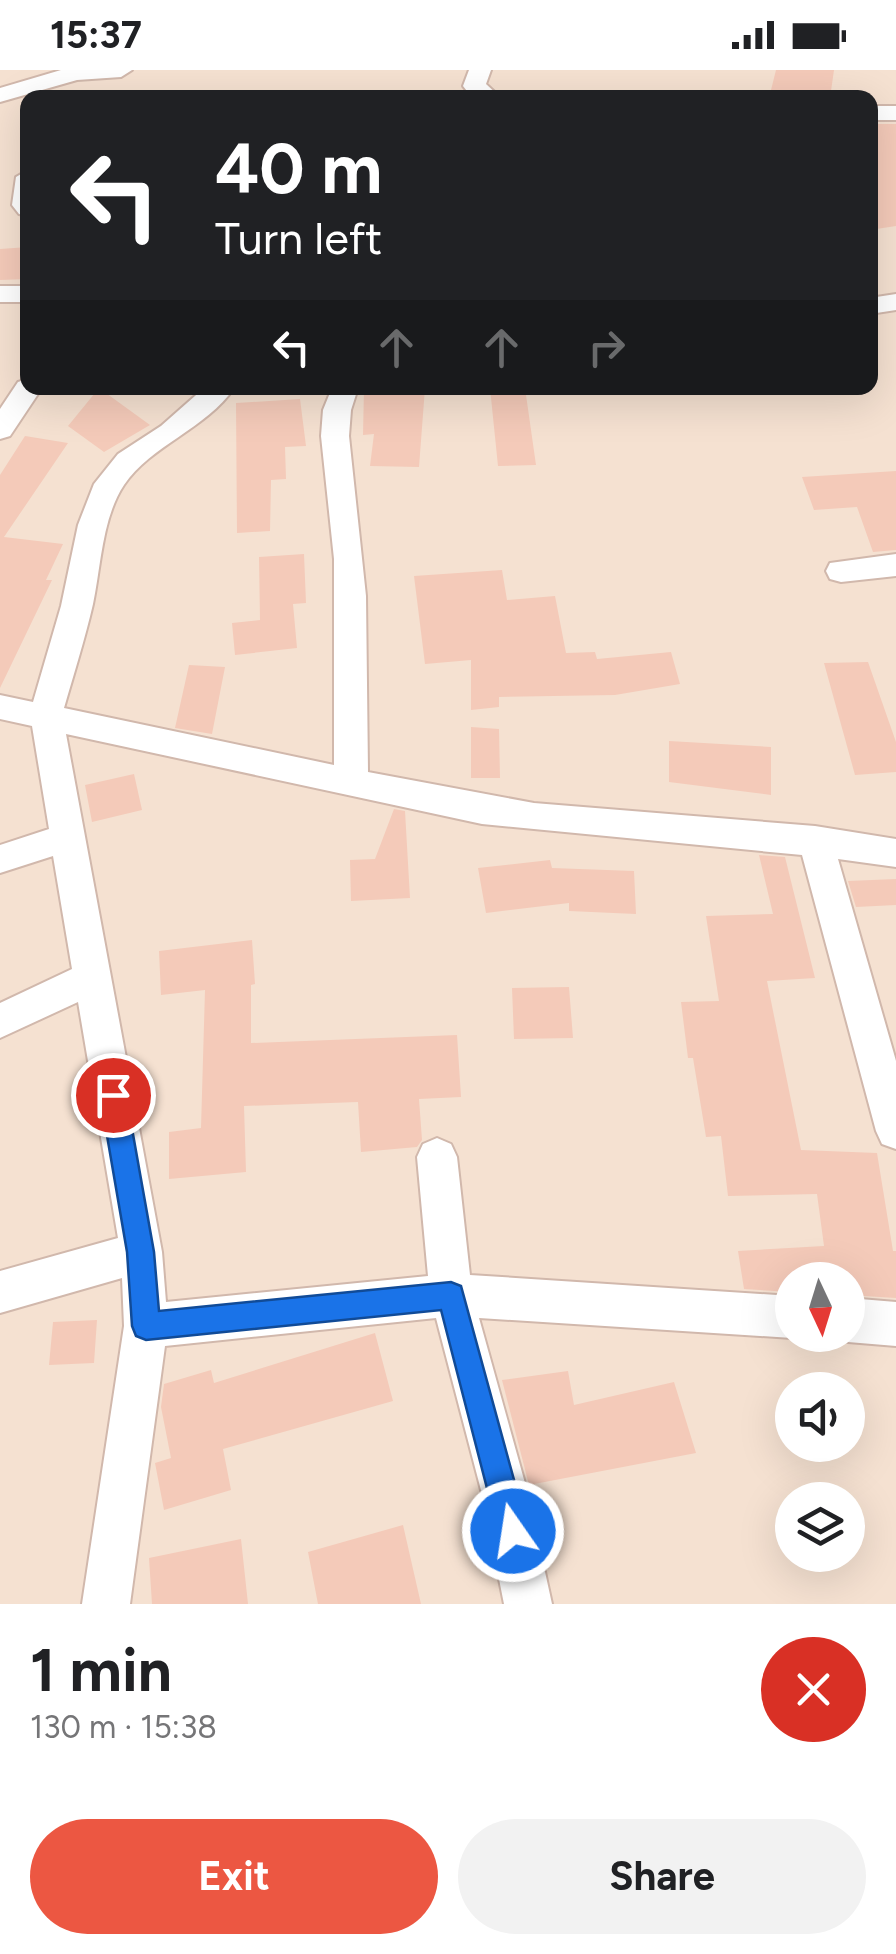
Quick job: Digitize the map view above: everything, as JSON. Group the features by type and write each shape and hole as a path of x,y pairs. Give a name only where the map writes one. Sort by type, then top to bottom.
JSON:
{"street":[{"path":"48,89 75,74 121,70"},
{"path":"0,430 23,395"},
{"path":"106,1604 146,1326 141,1252 46,714 77,606 93,525 110,484 128,461 171,432 212,395"},
{"path":"340,395 336,450 349,540 351,780"},
{"path":"841,571 896,565"},
{"path":"0,707 542,820 815,840 896,853"},
{"path":"0,859 68,837"},
{"path":"815,840 896,1131"},
{"path":"0,1021 92,978"},
{"path":"436,1157 451,1296 505,1494 528,1604"},
{"path":"0,1292 141,1252"},
{"path":"146,1326 451,1296 775,1316"},
{"path":"865,1321 896,1324"}],"shaded area":[{"path":"0,70 896,70 896,1604 0,1604"}],"building":[{"path":"776,70 834,70 831,90 771,90"},
{"path":"878,124 896,124 896,226 878,229"},
{"path":"20,248 20,279 0,280 0,249"},
{"path":"93,395 109,395 150,425 104,452 68,426"},
{"path":"364,395 424,395 419,467 370,466 374,434 363,435"},
{"path":"491,395 526,395 536,465 498,466"},
{"path":"300,399 306,446 285,447 286,479 271,480 270,531 237,533 236,403"},
{"path":"25,436 68,443 4,537 63,544 46,580 52,580 0,688 0,475"},
{"path":"896,471 896,550 873,552 857,507 814,510 802,477"},
{"path":"304,554 306,603 293,604 297,648 235,655 232,623 260,620 259,557"},
{"path":"502,570 507,600 555,596 566,653 595,652 597,659 671,652 680,684 615,695 499,697 499,707 471,710 471,660 425,664 414,576"},
{"path":"868,662 896,742 896,772 855,775 824,663"},
{"path":"189,665 225,667 212,734 175,728"},
{"path":"471,727 499,729 500,778 471,778"},
{"path":"669,741 771,747 771,795 669,782"},
{"path":"134,774 142,810 92,822 85,785"},
{"path":"394,809 405,811 410,898 351,901 350,860 375,859"},
{"path":"759,855 785,857 815,978 767,981 801,1150 877,1153 896,1251 896,1298 865,1296 865,1262 775,1262 775,1291 744,1289 738,1251 824,1246 817,1194 728,1196 721,1136 706,1137 693,1058 688,1058 681,1002 719,1001 706,916 773,914"},
{"path":"550,860 552,868 634,871 636,914 569,911 569,903 486,913 478,868"},
{"path":"896,879 896,905 856,907 848,881"},
{"path":"252,940 255,984 251,985 251,1043 457,1035 461,1097 419,1099 422,1140 417,1147 361,1152 358,1102 244,1106 246,1172 169,1179 169,1132 201,1128 205,990 161,995 159,951"},
{"path":"569,987 573,1038 514,1039 512,988"},
{"path":"97,1320 94,1363 49,1365 53,1322"},
{"path":"375,1333 393,1401 223,1449 231,1490 164,1510 155,1463 171,1458 161,1407 164,1384 211,1370 214,1383"},
{"path":"568,1371 574,1405 674,1382 696,1453 529,1485 502,1380"},
{"path":"403,1525 421,1604 318,1604 308,1552"},
{"path":"241,1539 248,1604 152,1604 149,1558"}],"route":[{"path":"113,1095 141,1252 146,1326 451,1296 513,1531"}]}
